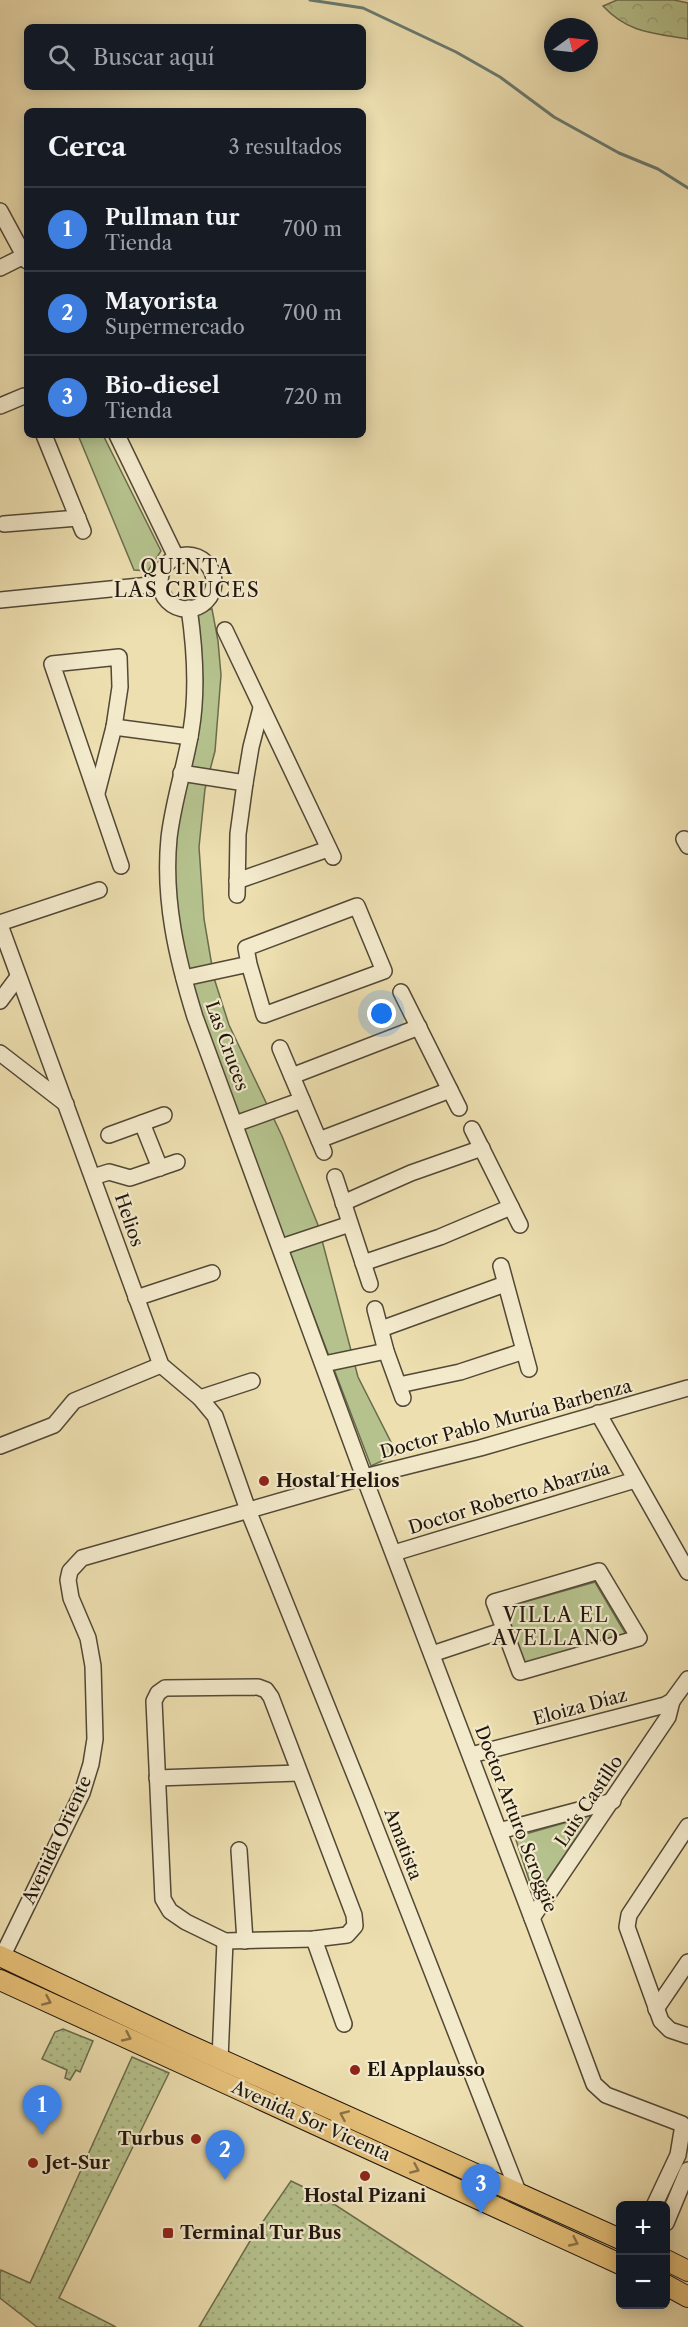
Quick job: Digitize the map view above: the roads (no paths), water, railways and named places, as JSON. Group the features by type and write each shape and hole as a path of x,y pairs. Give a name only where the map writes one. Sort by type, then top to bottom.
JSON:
{"main road":[{"name":"Avenida Sor Vicenta","path":"1,1959 616,2237"},
{"name":"Avenida Sor Vicenta","path":"0,1980 616,2261"},
{"path":"181,2062 190,2055 211,2055"},
{"path":"442,2181 465,2180 477,2174"},
{"path":"670,2262 688,2271"},
{"path":"670,2288 688,2297"}],"street":[{"path":"0,210 24,254"},
{"path":"0,268 24,259"},
{"path":"0,406 23,394"},
{"path":"3,525 81,525 45,438"},
{"path":"118,438 176,557"},
{"path":"191,555 198,557 210,568 213,575 212,590 203,603 189,608 173,604 166,599 160,584 164,568 176,557 191,555"},
{"path":"0,600 160,584"},
{"name":"Las Cruces","path":"189,608 196,663 194,707 169,838 168,886 173,934 204,1043 364,1477"},
{"path":"225,630 330,853 237,888 238,834 251,747 261,708"},
{"path":"96,793 114,727 120,687 119,657 52,663 96,793 122,866"},
{"path":"114,727 190,737"},
{"path":"181,773 245,783"},
{"path":"0,924 99,890"},
{"path":"357,906 384,970 264,1015 249,964 246,948 357,906"},
{"name":"Helios","path":"0,924 160,1365"},
{"path":"184,978 249,964"},
{"path":"0,1001 18,976"},
{"path":"401,992 459,1108"},
{"path":"292,1076 419,1027"},
{"path":"280,1048 321,1146 450,1090"},
{"path":"0,1053 66,1104"},
{"path":"235,1124 302,1100"},
{"path":"109,1135 164,1115"},
{"path":"142,1123 160,1168"},
{"path":"472,1129 520,1225"},
{"path":"343,1203 411,1173 482,1148"},
{"path":"93,1177 108,1172 130,1178 177,1162"},
{"path":"335,1178 369,1284"},
{"path":"363,1263 440,1237 511,1206"},
{"path":"281,1247 350,1224"},
{"path":"501,1266 529,1369"},
{"path":"136,1298 212,1273"},
{"path":"381,1329 505,1284"},
{"path":"375,1309 386,1351 401,1392 524,1351"},
{"path":"324,1364 386,1351"},
{"path":"0,1446 54,1425 74,1401 160,1365 200,1398 215,1416 248,1510"},
{"path":"200,1398 252,1381"},
{"name":"Doctor Pablo Murúa Barbenza","path":"68,1580 70,1571 82,1558 364,1477 480,1448 688,1388"},
{"path":"598,1413 688,1572"},
{"name":"Doctor Arturo Scroggie","path":"364,1477 596,2088 606,2095 685,2128 678,2155 656,2201"},
{"name":"Doctor Roberto Abarzúa","path":"394,1553 635,1480"},
{"name":"Amatista","path":"248,1510 519,2194"},
{"path":"599,1571 639,1638 520,1672 504,1630 494,1602 599,1571"},
{"name":"Avenida Oriente","path":"1,1959 82,1793 94,1751 91,1650 85,1627 71,1598 68,1580"},
{"path":"432,1654 504,1630"},
{"path":"672,1701 688,1679"},
{"path":"258,1687 266,1690 271,1697 355,1919 353,1929 347,1935 314,1939 225,1941 186,1922 170,1911 163,1899 157,1778 154,1701 158,1693 165,1688 258,1687"},
{"name":"Eloiza Díaz","path":"471,1755 672,1701"},
{"name":"Luis Castillo","path":"532,1918 668,1718 672,1701"},
{"path":"157,1778 299,1773"},
{"path":"500,1831 613,1801"},
{"path":"688,1826 629,1915 628,1921 629,1934 662,2021 670,2030 688,2036"},
{"path":"239,1850 245,1941"},
{"path":"314,1939 344,2024"},
{"path":"211,2055 225,1941"},
{"path":"656,2009 688,1962"},
{"path":"670,2214 688,2171"}],"waterway":[{"path":"310,0 363,8 456,52 500,77 554,117 619,153 658,169 688,188"}],"place":[{"name":"Hostal Helios","path":"264,1481"},
{"name":"El Applausso","path":"355,2070"},
{"name":"Pullman tur","path":"42,2135"},
{"name":"Turbus","path":"196,2139"},
{"name":"Jet-Sur","path":"33,2163"},
{"name":"Hostal Pizani","path":"365,2176"},
{"name":"Mayorista","path":"225,2180"},
{"name":"Bio-diesel","path":"481,2214"},
{"name":"Terminal Tur Bus","path":"168,2233"}],"district":[{"name":"QUINTA LAS CRUCES","path":"187,578"},
{"name":"VILLA EL AVELLANO","path":"556,1626"}]}
